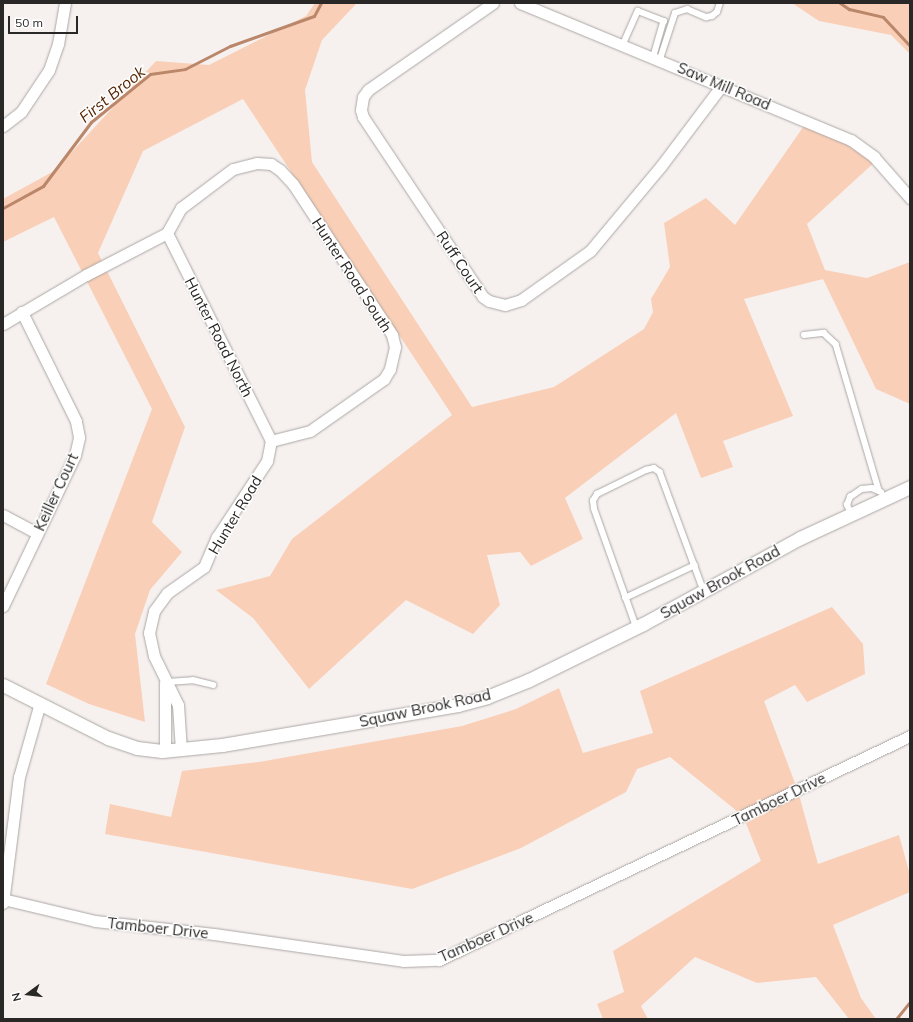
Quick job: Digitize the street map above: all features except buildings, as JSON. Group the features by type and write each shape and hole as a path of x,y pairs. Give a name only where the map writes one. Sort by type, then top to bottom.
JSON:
{"street":[{"path":"3,126 25,107 50,70 58,44 65,3"},
{"name":"Ruff Court","path":"493,3 488,9 368,90 363,97 361,110 363,117 479,291 489,301 505,305 522,300 590,251 661,166 722,85"},
{"name":"Saw Mill Road","path":"520,3 657,58 851,140 874,157 910,198"},
{"name":"Hunter Road South","path":"167,233 182,208 233,169 257,163 271,164 280,170 293,184 392,335 395,347 390,369 384,379 310,430 271,441"},
{"path":"3,324 76,280 167,233"},
{"name":"Hunter Road North","path":"167,233 271,441"},
{"name":"Keiller Court","path":"3,606 75,455 79,437 76,421 22,312"},
{"name":"Hunter Road","path":"181,750 178,705 175,696 164,682 154,656 149,633 154,611 167,593 204,567 218,538 264,467 271,441"},
{"name":"Squaw Brook Road","path":"3,685 124,745 165,751 290,735 480,699 529,680 636,628 800,538 851,514 882,494 910,487"},
{"path":"3,515 38,533"},
{"name":"Hunter Road","path":"164,682 165,751"},
{"path":"3,903 19,777 40,704"},
{"name":"Tamboer Drive","path":"4,899 95,921 214,934 404,961 439,960 910,736"}],"lane":[{"path":"657,58 675,13 687,9 706,17 712,16 720,3"},
{"path":"622,44 638,10 664,21 657,58"},
{"path":"804,335 824,333 836,344 882,494"},
{"path":"636,628 593,501 597,494 646,470 654,468 660,472 704,591"},
{"path":"851,514 847,505 850,496 862,489 882,494"},
{"path":"625,598 694,565"},
{"path":"164,682 193,680 213,685"}],"shaded area":[{"path":"315,3 357,3 322,40 305,90 312,162 472,407 554,387 644,329 653,312 651,299 670,267 664,223 706,198 735,225 808,120 877,160 807,224 825,270 867,278 910,262 910,404 876,389 823,279 744,299 793,416 723,441 733,467 701,478 676,413 565,498 583,539 531,566 520,552 487,555 500,605 473,634 406,600 309,689 253,618 216,590 270,576 292,539 452,415 243,99 143,151 98,253 185,427 152,522 182,552 150,590 135,634 145,722 89,704 46,684 152,409 54,217 3,242 3,199 54,171 156,61 209,65 306,16"},
{"path":"792,3 910,3 910,54 891,35 819,21"},
{"path":"832,607 863,644 865,674 807,702 795,685 764,701 798,791 818,864 899,835 910,875 910,892 833,925 861,998 876,1019 849,1019 816,977 757,983 695,957 641,1006 648,1019 603,1019 597,1004 624,992 613,951 761,861 743,816 670,757 637,769 626,792 521,848 412,889 105,834 110,804 171,817 182,771 259,762 462,726 516,709 559,688 583,753 653,733 640,691"}],"waterway":[{"name":"First Brook","path":"3,208 43,186 91,122 150,74 185,69 230,46 314,16 321,3"},
{"name":"First Brook","path":"840,3 849,9 883,17 910,46"},
{"path":"896,1019 910,1002"}]}
